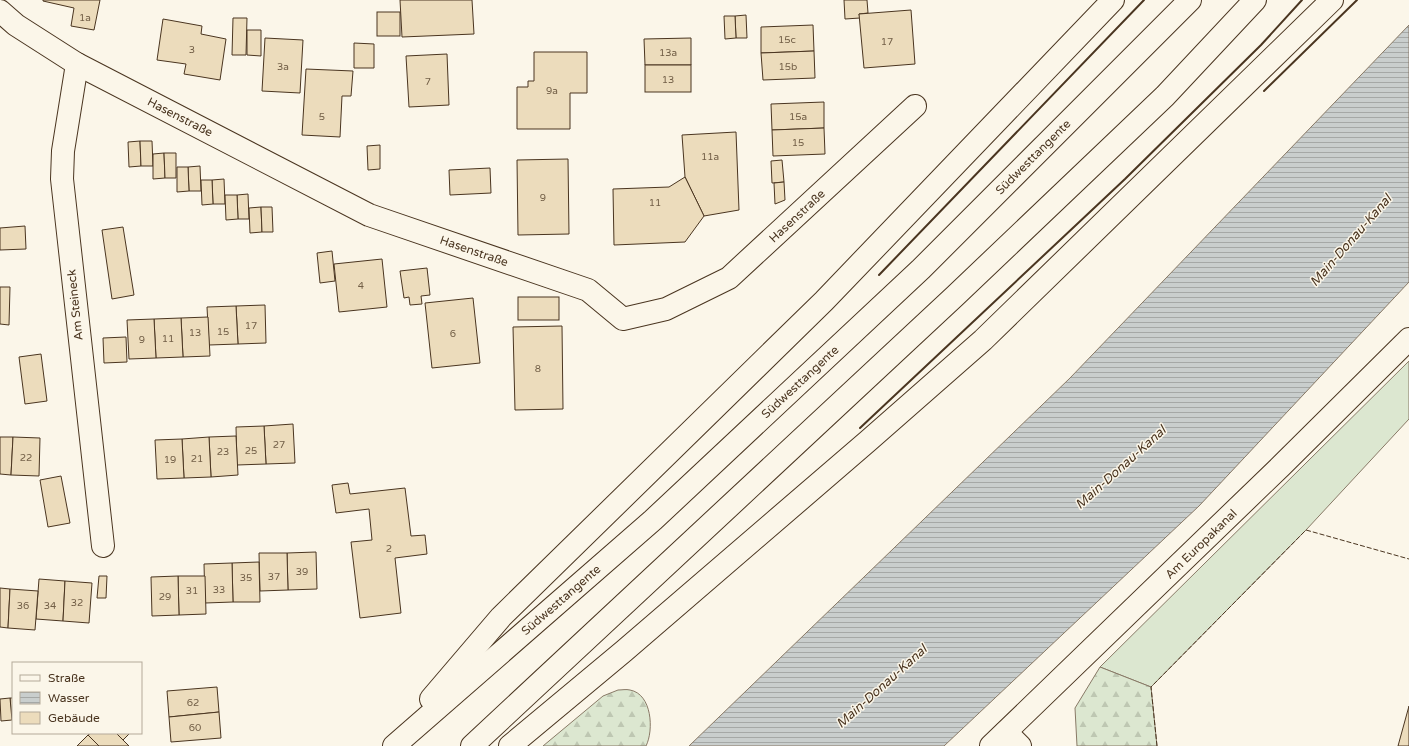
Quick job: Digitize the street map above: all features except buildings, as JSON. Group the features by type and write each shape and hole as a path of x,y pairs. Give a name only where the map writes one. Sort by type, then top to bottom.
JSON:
{"main road":[{"path":"392,746 500,617 824,301 1113,0"},
{"name":"Südwesttangente","path":"392,746 664,509 921,269 1190,0"},
{"path":"472,746 955,296 1165,96 1255,0"},
{"path":"510,746 624,652 983,340 1332,0"},
{"name":"Hasenstraße","path":"0,11 16,25 77,64 369,215 588,290 624,319 666,309 729,278 915,106"},
{"name":"Am Steineck","path":"77,64 63,151 62,179 102,546"},
{"name":"Am Europakanal","path":"1006,741 1409,339"}],"green space":[{"path":"1409,361 1409,419 1306,530 1151,687 1100,667"},
{"path":"1100,667 1151,687 1157,746 1077,746 1075,708"},
{"path":"618,690 628,690 637,693 643,698 647,705 650,731 646,746 543,746 603,696"}],"water":[{"name":"Main-Donau-Kanal","path":"1409,25 1409,282 1199,506 944,746 689,746 1070,378"}],"fence":[{"path":"1157,746 1151,687 1306,530 1409,559"}],"wall":[{"path":"879,275 1144,0"},
{"path":"860,428 1125,179 1261,45 1302,0"},
{"path":"1264,91 1357,0"}]}
